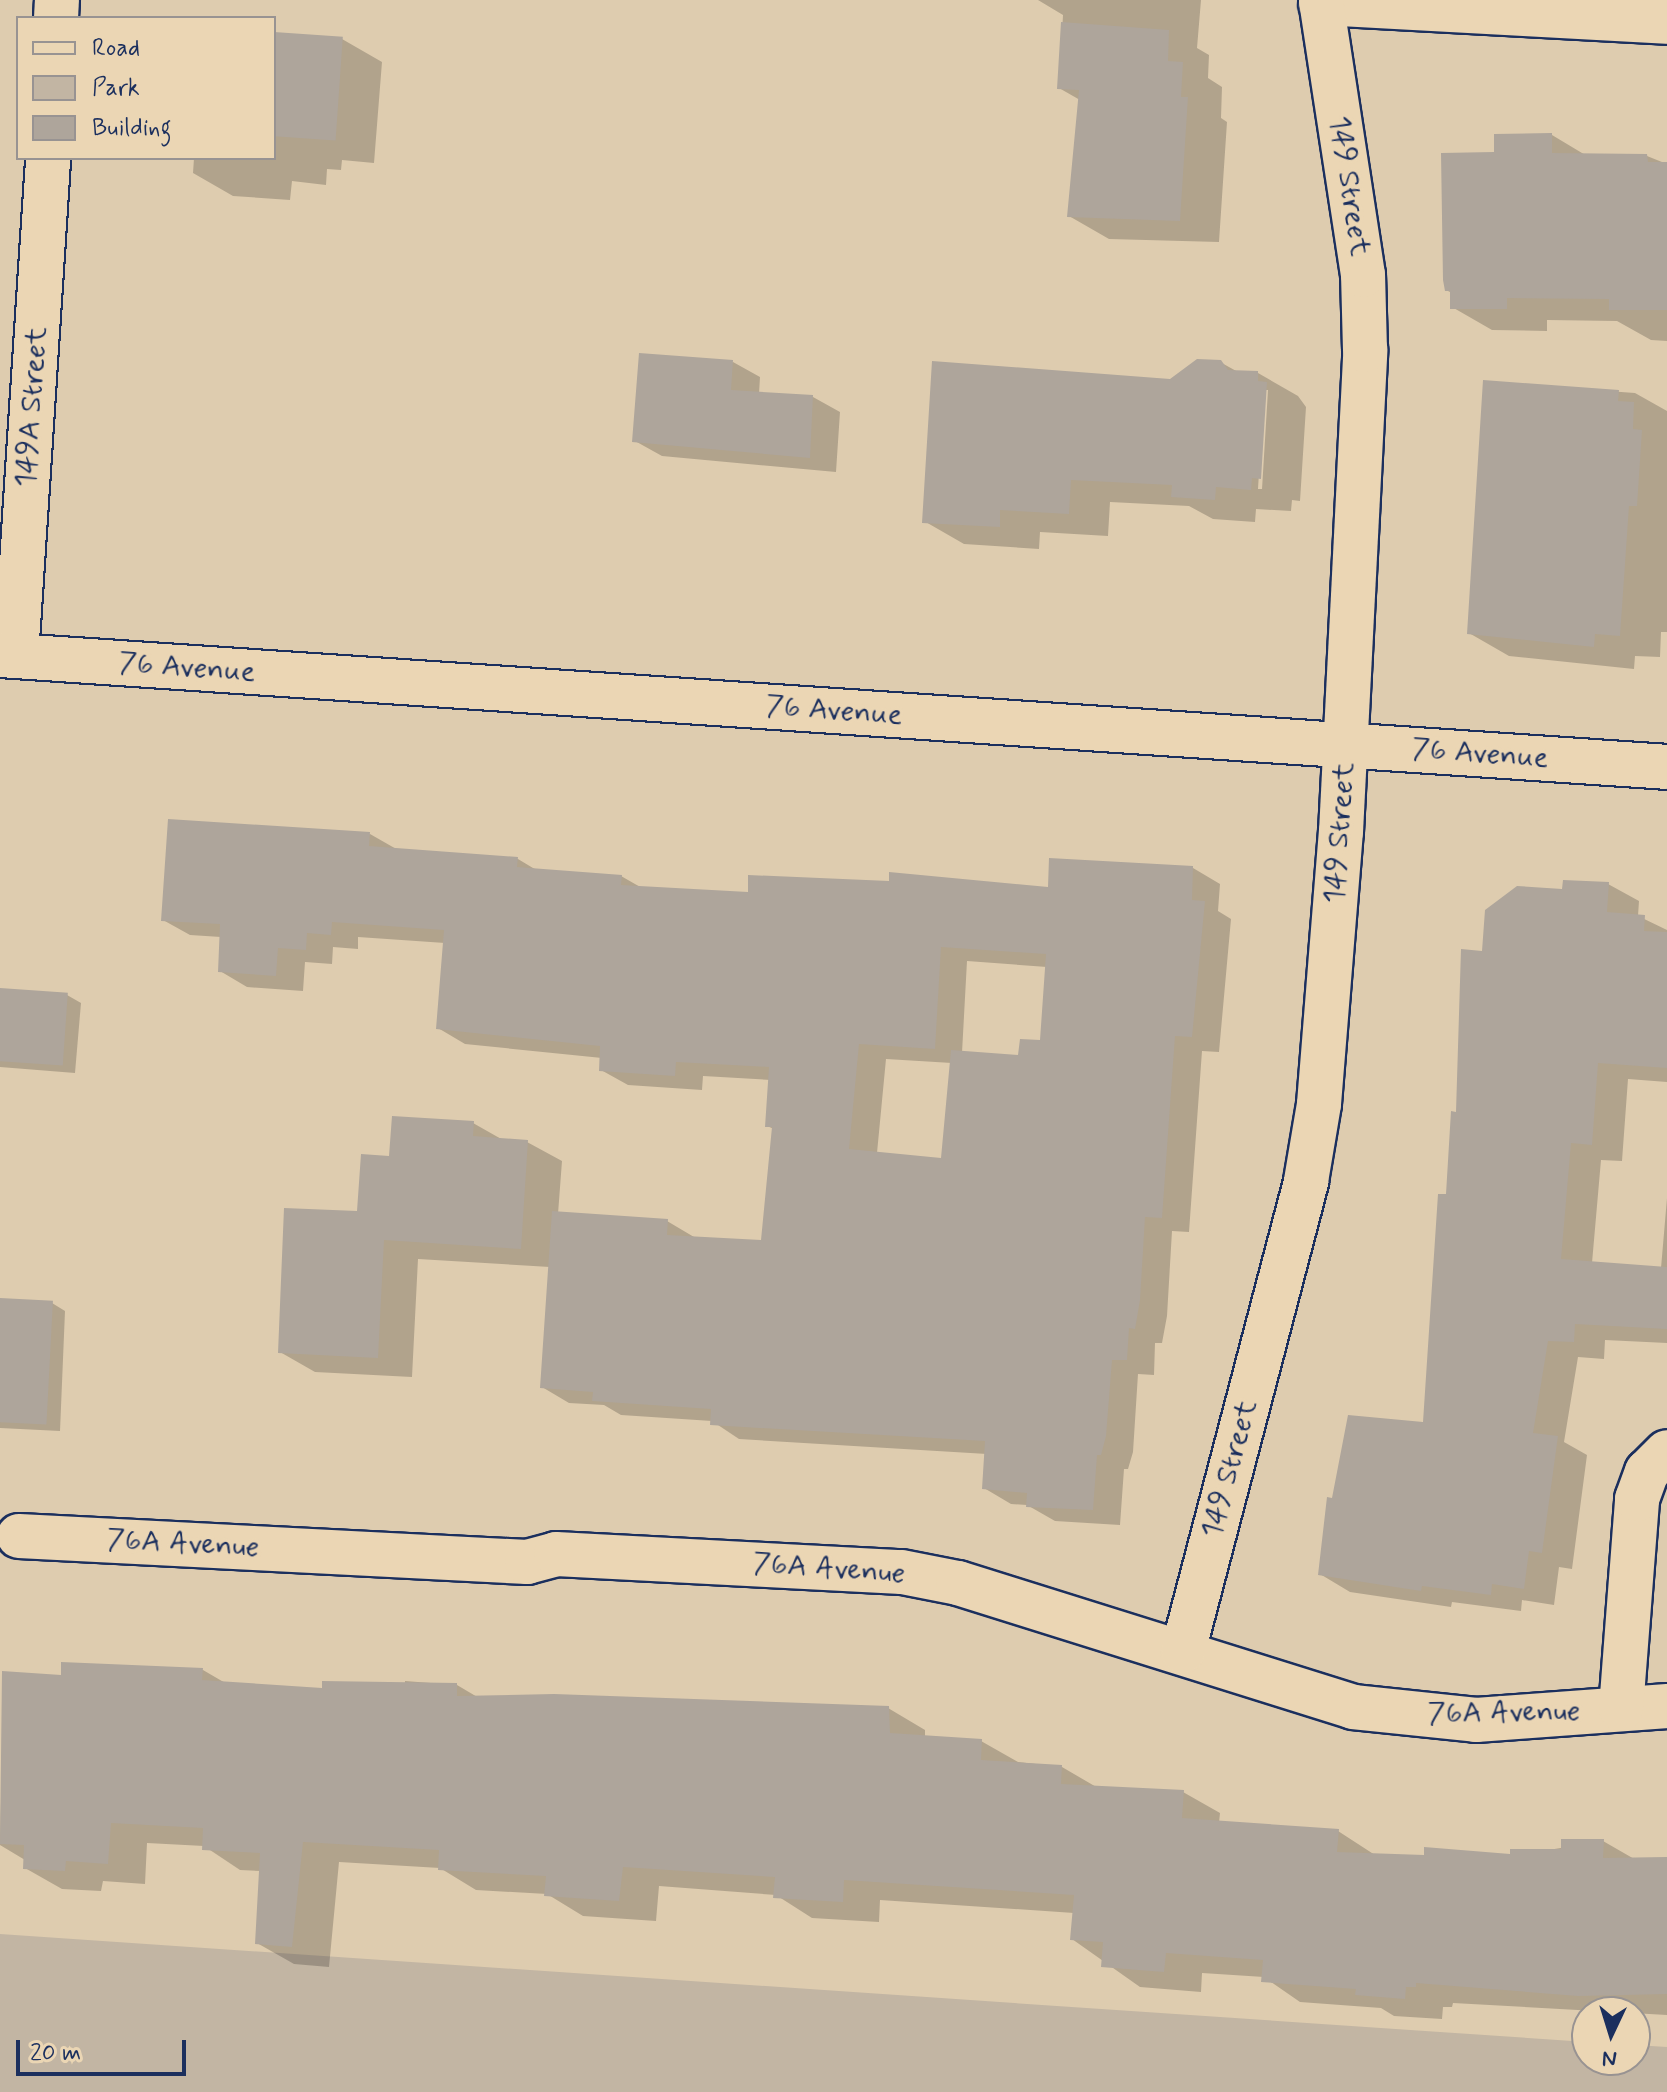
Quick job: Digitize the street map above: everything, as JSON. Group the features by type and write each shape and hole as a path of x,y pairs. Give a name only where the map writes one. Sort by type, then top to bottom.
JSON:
{"street":[{"path":"1321,2 1667,22"},
{"name":"149 Street","path":"1183,1651 1314,1142 1345,745 1364,305 1321,2"},
{"name":"149A Street","path":"8,656 48,160"},
{"name":"76 Avenue","path":"8,656 1667,767"},
{"name":"76A Avenue","path":"1621,1709 1637,1499 1647,1472 1667,1452"},
{"name":"76A Avenue","path":"19,1536 527,1562 556,1554 902,1572 1183,1651 1295,1692 1411,1715 1476,1720 1667,1706"}],"green space":[{"path":"0,1934 1571,2041 1571,2076 1651,2076 1651,2046 1667,2047 1667,2092 0,2092"}],"building":[{"path":"1061,22 1169,30 1168,61 1183,62 1181,97 1188,97 1180,221 1067,217 1079,90 1057,89"},
{"path":"276,32 343,37 336,141 276,136"},
{"path":"1552,133 1552,153 1647,154 1648,162 1667,162 1667,310 1609,310 1609,299 1507,298 1507,309 1450,309 1450,291 1445,291 1443,280 1441,153 1494,152 1494,134"},
{"path":"639,353 733,360 731,390 813,395 810,458 632,442"},
{"path":"1197,359 1221,360 1228,370 1258,371 1258,381 1267,382 1261,479 1252,478 1251,490 1216,487 1215,500 1171,497 1172,485 1071,480 1069,514 1000,510 1000,527 922,523 932,361 1170,379"},
{"path":"1483,380 1619,390 1618,401 1634,402 1633,429 1642,430 1637,506 1629,506 1620,636 1595,634 1594,647 1467,634"},
{"path":"168,819 370,832 369,846 518,857 517,867 622,875 621,885 748,892 748,875 889,881 889,872 1048,887 1049,858 1193,866 1192,900 1205,901 1192,1037 1175,1036 1162,1218 1145,1217 1140,1300 1135,1329 1129,1328 1127,1360 1112,1360 1106,1436 1101,1455 1097,1455 1093,1510 1026,1507 1027,1493 982,1489 985,1441 710,1425 711,1409 592,1401 593,1392 540,1388 552,1211 668,1219 667,1235 761,1240 772,1127 765,1127 769,1067 676,1062 675,1076 599,1071 600,1046 436,1029 444,930 332,922 331,935 307,933 306,950 278,948 276,976 218,972 220,924 161,921","holes":["941,947 1046,954 1040,1040 1020,1039 1018,1055 951,1050 941,1158 849,1149 859,1044 935,1049"]},
{"path":"1563,880 1609,882 1607,912 1645,915 1644,931 1667,932 1667,1068 1598,1063 1592,1145 1571,1143 1561,1259 1667,1267 1667,1329 1575,1324 1574,1342 1548,1341 1533,1433 1558,1436 1542,1553 1529,1551 1524,1589 1492,1584 1491,1595 1422,1586 1421,1591 1318,1575 1327,1497 1332,1498 1348,1415 1423,1422 1438,1194 1446,1194 1451,1111 1456,1112 1461,949 1482,951 1485,910 1517,886 1562,889"},
{"path":"0,988 68,993 63,1066 0,1061"},
{"path":"392,1116 474,1121 473,1136 528,1140 521,1249 384,1240 378,1358 278,1353 284,1208 357,1211 361,1154 389,1156"},
{"path":"0,1298 53,1301 46,1425 0,1422"},
{"path":"61,1662 203,1668 202,1680 322,1688 322,1681 457,1683 457,1696 554,1694 889,1706 890,1733 982,1739 981,1760 1062,1765 1061,1784 1184,1790 1182,1818 1339,1829 1337,1852 1424,1855 1424,1847 1510,1854 1510,1849 1561,1849 1561,1839 1604,1839 1603,1858 1667,1857 1667,1994 1578,1996 1416,1983 1416,1987 1406,1987 1405,1999 1355,1995 1356,1989 1261,1982 1263,1960 1166,1953 1164,1972 1101,1967 1103,1942 1070,1940 1074,1895 844,1880 843,1902 773,1898 775,1877 623,1867 619,1901 544,1896 546,1876 438,1870 439,1850 303,1842 292,1947 255,1944 260,1853 202,1850 203,1828 111,1823 108,1864 66,1861 65,1871 23,1869 24,1845 0,1844 2,1671 61,1675"}]}
